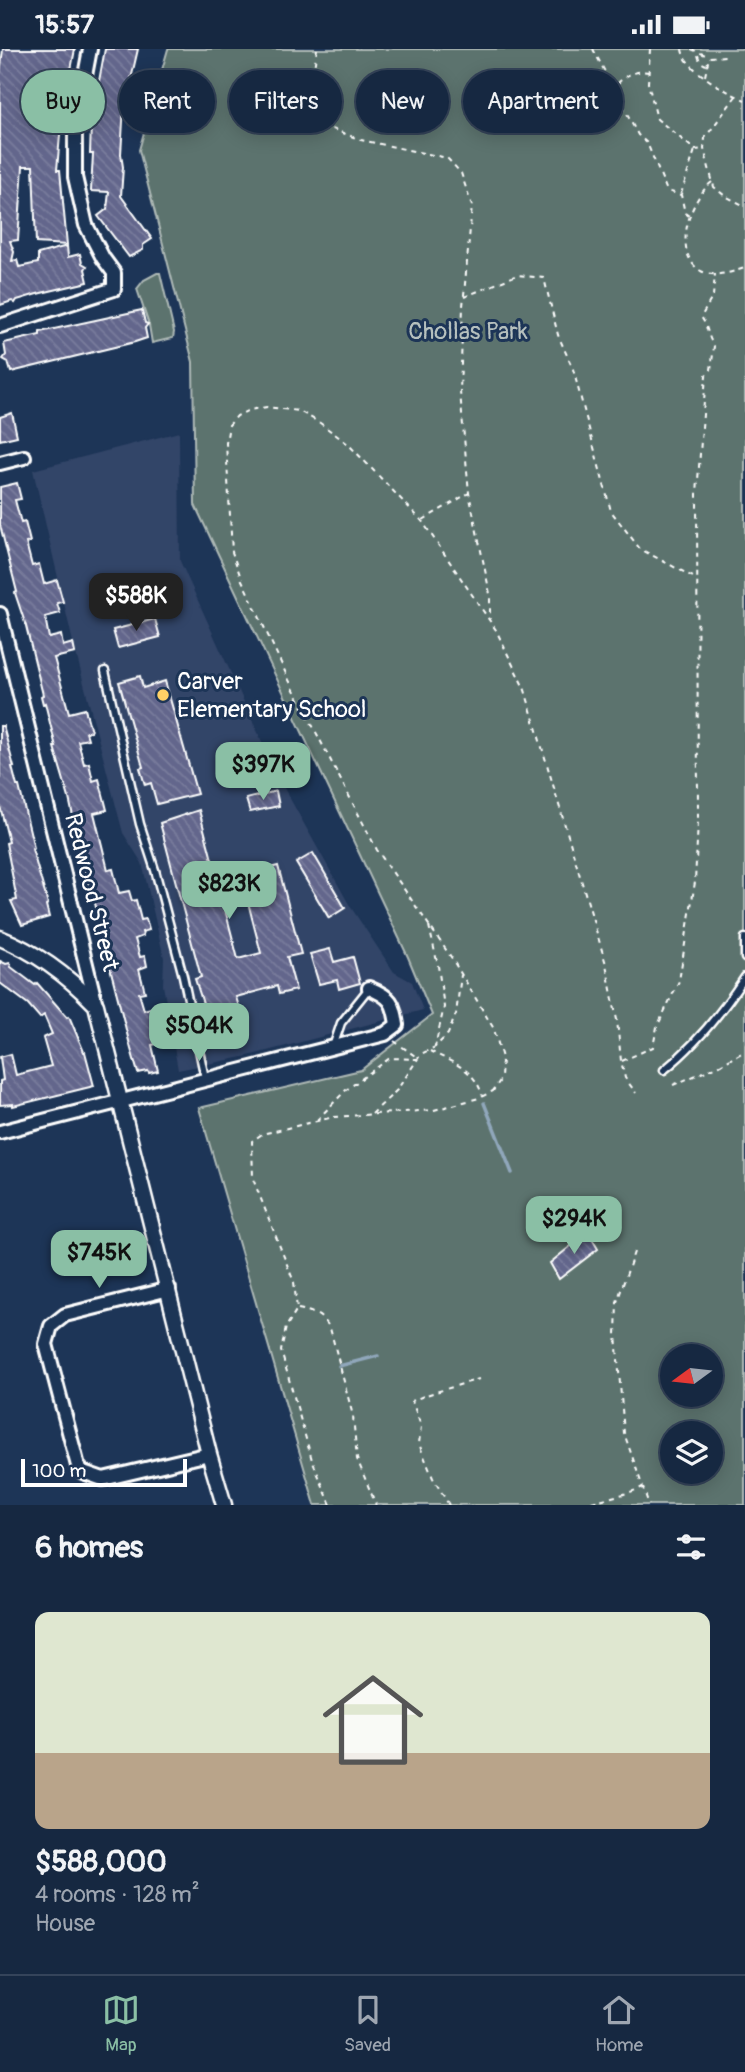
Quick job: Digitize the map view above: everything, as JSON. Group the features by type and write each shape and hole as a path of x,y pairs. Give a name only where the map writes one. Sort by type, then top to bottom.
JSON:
{"street":[{"path":"0,326 114,289 114,273 86,225 75,177 75,128 90,49"},
{"path":"0,463 24,457"},
{"name":"Redwood Street","path":"0,614 120,1101 224,1505"},
{"path":"0,938 19,946 58,972 96,1005"},
{"path":"0,1132 385,1034 397,1025 395,1006 383,994 369,988"},
{"path":"169,1289 65,1315 51,1326 46,1344 78,1466 83,1472 103,1479 209,1454"}],"lane":[{"path":"105,671 139,824 155,870 205,1078"},
{"path":"745,938 745,958"},
{"path":"664,1070 684,1055 724,1009 745,977"},
{"path":"333,1047 341,1023 369,988"}],"path":[{"path":"317,49 313,87 317,123 361,140 447,159 461,173 472,206 464,297 460,392 470,493 490,594 489,621"},
{"path":"593,49 604,70"},
{"path":"650,49 648,83 657,119 695,150 704,149"},
{"path":"682,49 685,60 705,77 745,100"},
{"path":"691,49 709,57 726,56"},
{"path":"699,54 700,62 706,65"},
{"path":"705,77 709,57"},
{"path":"623,80 641,70 649,72"},
{"path":"736,96 705,138 704,149 714,187 745,206"},
{"path":"623,107 638,135 647,143 667,191 681,195"},
{"path":"689,216 685,213 681,195 695,150"},
{"path":"712,182 689,216 685,239 689,255 700,270 716,274 745,268"},
{"path":"621,1061 653,1048 657,1027 679,981 693,894 698,821 697,493 706,375 711,370 714,346 708,338 706,324 701,317 713,296 716,274"},
{"path":"464,297 517,275 544,278 558,335 573,369 611,511 640,549 698,579"},
{"path":"331,1505 312,1459 281,1351 286,1327 297,1309 294,1282 253,1179 253,1142 262,1134 334,1117 434,1110 483,1096 493,1090 501,1079 502,1058 494,1029 461,974 377,851 289,680 241,578 232,552 226,443 229,425 237,416 249,410 267,407 299,411 348,444 422,521 489,621 525,691 606,964 625,1078 636,1093"},
{"path":"422,521 470,493"},
{"path":"428,925 438,966 443,1007 435,1048"},
{"path":"370,1115 397,1090 418,1059 435,1048 448,1034 456,1014 461,974"},
{"path":"385,1034 418,1059"},
{"path":"429,1051 478,1080 483,1096"},
{"path":"673,1085 745,1051"},
{"path":"315,1122 346,1090 390,1058 418,1059"},
{"path":"634,1252 617,1302 616,1335 624,1433 649,1505"},
{"path":"297,1309 314,1312 325,1320 330,1328 357,1434 357,1459 376,1505"},
{"path":"449,1505 433,1478 419,1444 421,1426 412,1401 479,1379"},
{"path":"582,1505 618,1493 628,1494 644,1487"}],"shaded area":[{"name":"Carver Elementary School","path":"179,432 180,561 279,779 350,906 394,972 412,982 423,1010 248,1056 178,1070 163,985 164,958 142,863 123,833 72,638 33,470"}],"green space":[{"name":"Chollas Park","path":"168,49 745,49 745,1505 315,1505 199,1108 361,1070 432,1015 408,957 195,505 193,362 139,150 144,133 215,133 215,70 162,70"},
{"path":"160,273 174,332 173,338 152,343 137,289 144,280"}],"building":[{"path":"3,49 75,49 71,70 21,70 21,133 60,133 57,170 60,170 67,245 36,243 33,166 23,166 18,240 10,241 14,252 12,261 17,260 19,267 38,263 38,254 67,246 68,257 80,254 82,263 87,266 85,269 88,282 0,305 0,75"},
{"path":"105,49 138,49 133,70 119,70 119,133 122,133 123,167 121,196 152,239 143,245 143,250 129,257 98,216 107,209 109,192 91,191 93,154 90,154 91,133 105,133 105,70 101,70"},
{"path":"142,310 145,323 148,324 145,328 147,338 11,372 8,362 3,359 6,355 4,343 40,335 40,332"},
{"path":"12,413 17,436 0,440 0,417"},
{"path":"17,483 21,499 15,500 21,523 25,522 30,542 26,543 32,566 39,564 44,584 57,580 63,602 57,603 60,613 45,617 49,638 61,635 63,646 73,643 75,653 54,658 69,713 85,709 91,731 86,732 88,739 78,741 84,764 89,763 93,781 99,779 107,810 94,813 108,870 113,869 119,893 129,891 132,901 136,900 141,920 146,919 149,930 142,932 143,936 135,939 140,957 145,956 147,966 139,969 145,992 139,993 144,1010 154,1007 157,1019 160,1019 165,1042 152,1045 158,1071 138,1073 94,897 88,884 26,626 15,593 17,592 0,525 0,487"},
{"path":"155,619 160,637 118,648 113,630"},
{"path":"140,676 143,688 165,681 197,794 157,804 151,783 145,785 140,768 143,767 119,682"},
{"path":"0,726 3,726 48,904 49,917 22,925 11,901 17,900 6,843 9,842 0,806"},
{"path":"276,791 279,806 250,812 246,799"},
{"path":"199,810 238,959 261,953 241,875 278,866 301,954 287,957 296,990 279,994 277,986 236,997 239,1007 207,1016 195,979 201,977 160,823"},
{"path":"313,853 345,908 329,918 296,863"},
{"path":"330,949 334,962 353,957 360,983 339,989 337,980 319,984 310,954"},
{"path":"0,961 10,963 11,967 35,985 37,983 67,1017 69,1016 85,1052 94,1086 13,1106 0,1105 0,1081 3,1080 0,1057 11,1054 16,1075 51,1066 43,1038 52,1034 44,1015 40,1018 28,1004 0,983"},
{"path":"588,1232 598,1249 559,1279 550,1263"}],"waterway":[{"path":"484,1103 512,1173"},
{"path":"339,1366 378,1356"}],"place":[{"name":"Carver Elementary School","path":"163,695"}]}
